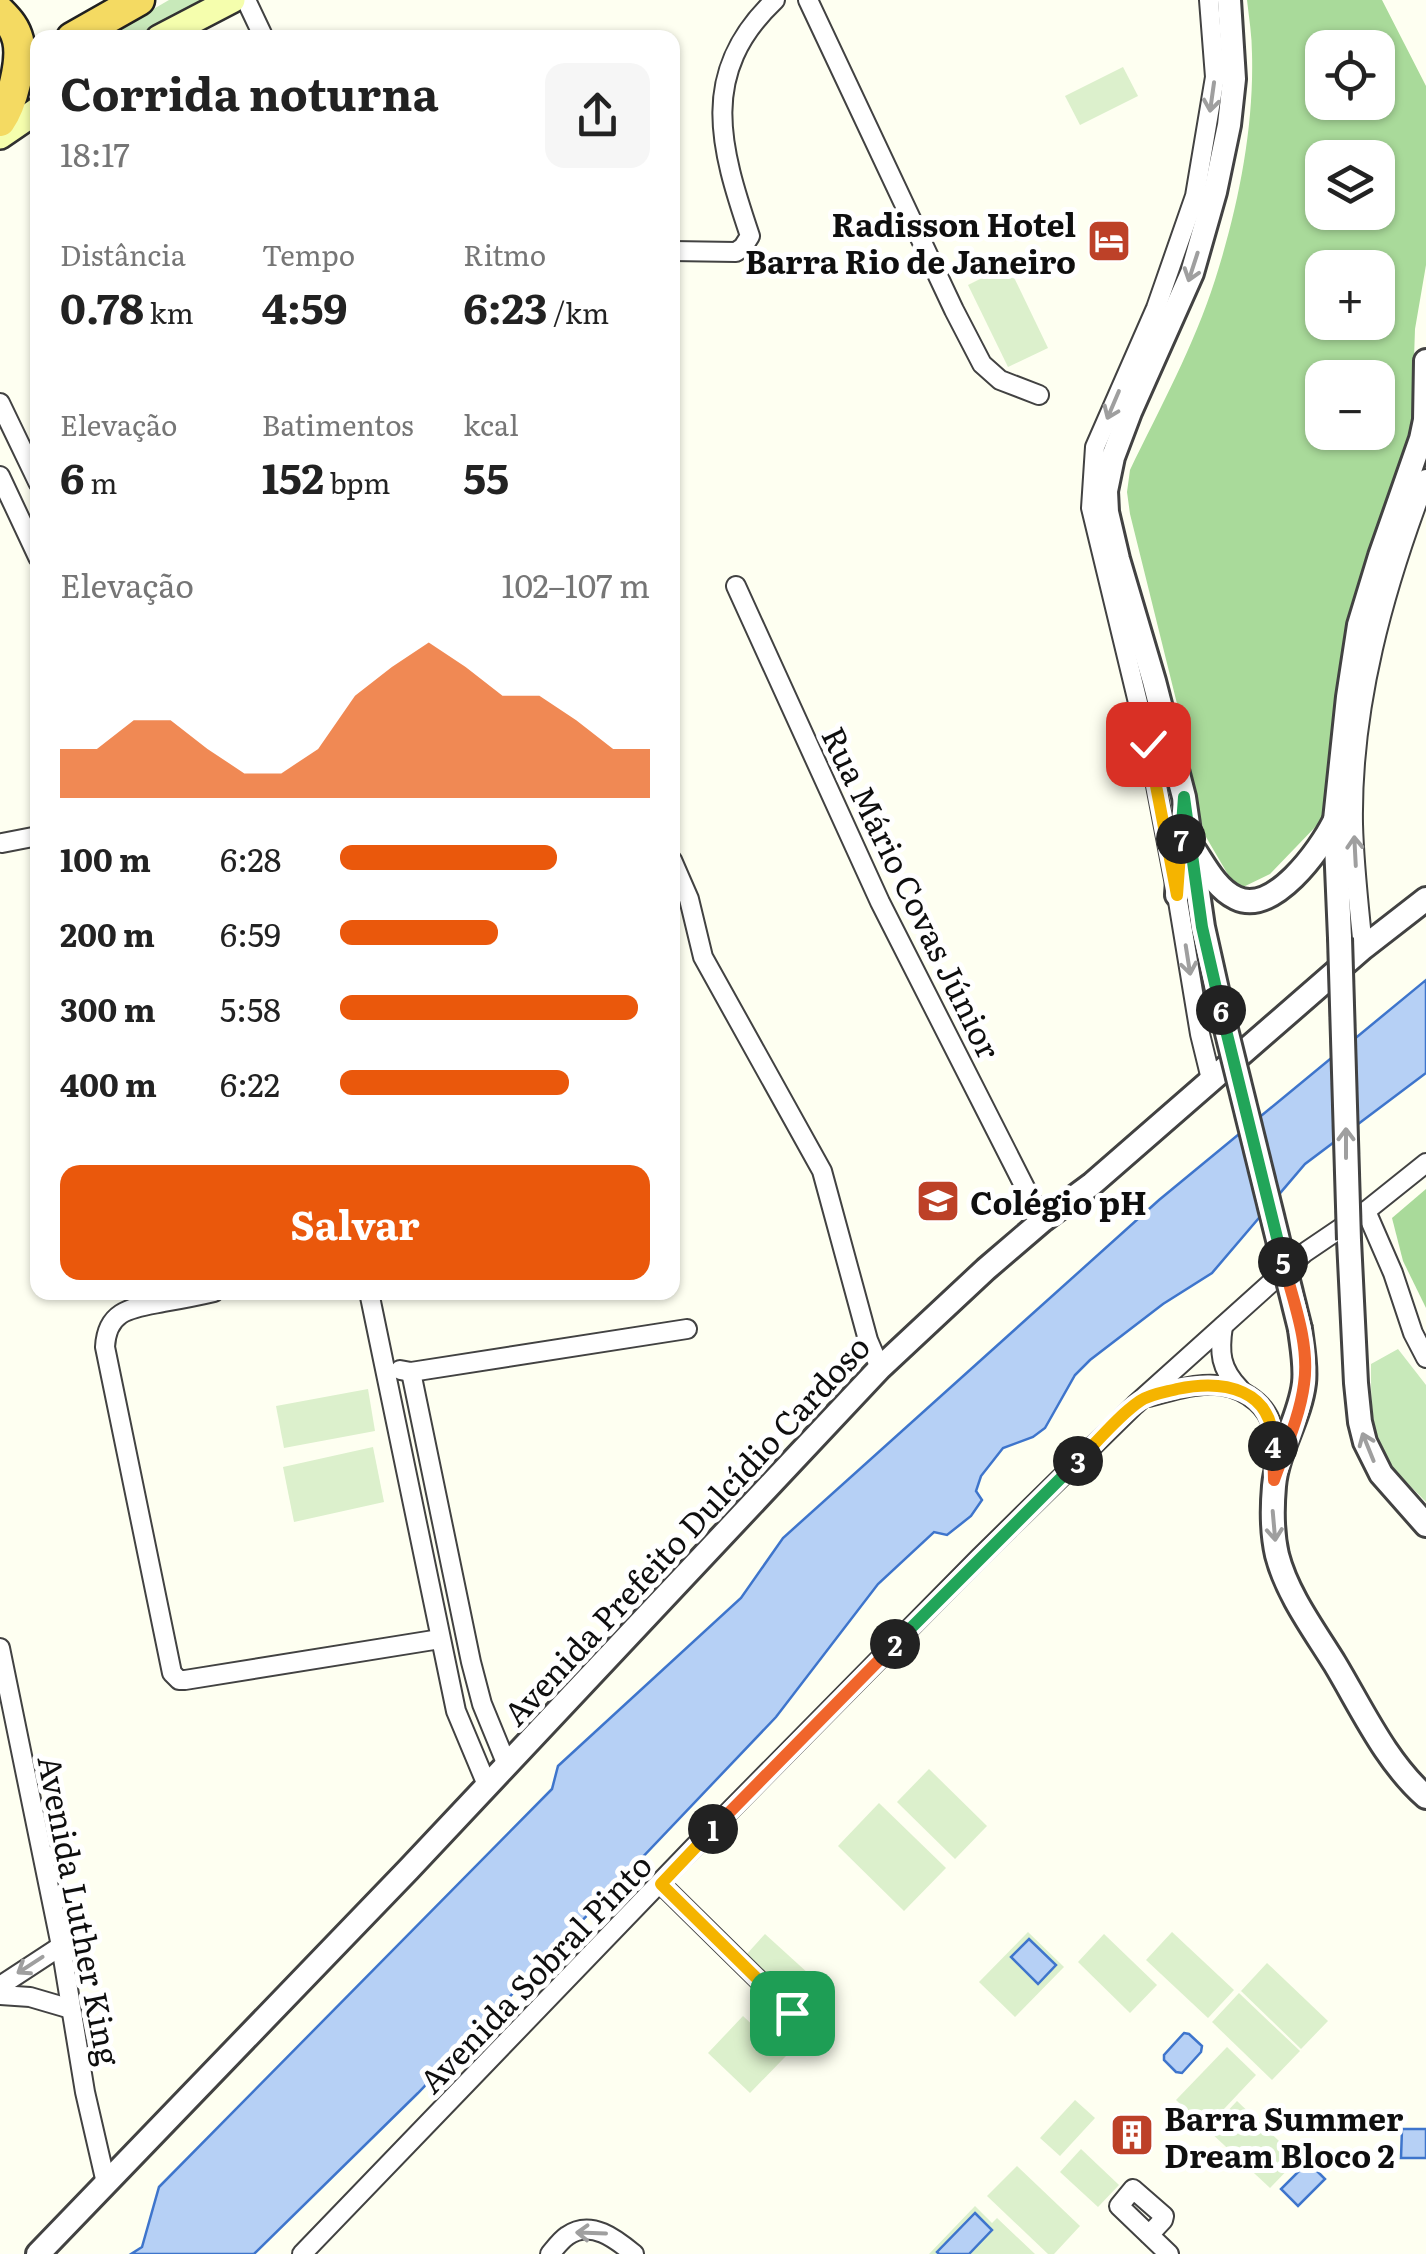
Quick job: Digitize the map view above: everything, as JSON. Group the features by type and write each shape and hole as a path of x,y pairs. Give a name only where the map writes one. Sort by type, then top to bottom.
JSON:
{"highway":[{"path":"86,30 139,0"},
{"path":"0,12 12,25 20,51 13,91 0,122"}],"main road":[{"path":"174,30 232,0"},
{"path":"0,136 30,115"}],"street":[{"path":"246,0 260,30"},
{"path":"680,251 736,252 748,242 750,236 724,150 721,112 725,79 748,30 775,0"},
{"path":"808,0 982,364 1000,380 1039,395"},
{"path":"1208,0 1215,77 1195,196 1156,308 1095,447 1091,508 1148,744 1211,1080"},
{"path":"1229,0 1234,79 1214,192 1192,274 1112,457 1106,491 1118,559 1184,797 1202,927 1300,1329 1304,1384 1274,1480"},
{"path":"1426,361 1421,439 1359,625 1335,820 1358,1402 1364,1442 1381,1474 1426,1525"},
{"path":"0,403 5,430 30,469"},
{"path":"0,476 30,540"},
{"path":"1363,948 1353,821 1357,747 1380,612 1426,479"},
{"name":"Rua Mário Covas Júnior","path":"736,586 880,902 1042,1221"},
{"path":"1114,604 1154,681"},
{"path":"1193,848 1221,888 1242,901 1255,902 1271,895 1323,844 1335,820 1357,747"},
{"path":"1177,895 1184,797"},
{"path":"2,842 30,837"},
{"path":"680,878 689,898 703,957 822,1171 868,1340 880,1368"},
{"name":"Avenida Prefeito Dulcídio Cardoso","path":"38,2254 507,1765 880,1368 986,1269 1092,1184 1363,948 1426,899"},
{"name":"Avenida Sobral Pinto","path":"302,2254 979,1558 1144,1398 1304,1253 1366,1211 1426,1163"},
{"path":"1366,1211 1426,1358"},
{"path":"174,1300 130,1309 112,1321 105,1347 170,1668 175,1677 185,1680 440,1639"},
{"path":"371,1300 458,1716 487,1785"},
{"path":"1409,1317 1426,1335"},
{"path":"1223,1326 1221,1360 1228,1376 1270,1418 1274,1530 1284,1576 1394,1762 1426,1797"},
{"path":"384,1367 411,1372 687,1329"},
{"path":"411,1372 470,1662 507,1765"},
{"path":"1144,1398 1213,1384 1244,1392"},
{"name":"Avenida Luther King","path":"0,1648 6,1716 61,1946 85,2092 106,2183"},
{"path":"661,1884 792,2013"},
{"path":"0,1986 61,1946"},
{"path":"0,1995 30,1997 71,2009"},
{"path":"550,2254 569,2234 599,2230 634,2254"},
{"path":"1149,2236 1169,2254"}],"green space":[{"path":"169,0 207,0 149,30 117,30"},
{"path":"1247,0 1382,0 1426,86 1426,265 1415,329 1409,436 1347,623 1322,820 1270,874 1237,890 1206,837 1199,814 1184,732 1127,492 1130,470 1207,305 1231,225 1250,111 1252,47"},
{"path":"1123,67 1138,96 1080,125 1065,96"},
{"path":"1008,265 1048,348 1008,367 968,285"},
{"path":"1426,1189 1426,1308 1403,1261 1392,1218"},
{"path":"1398,1349 1426,1385 1426,1502 1385,1455 1373,1417 1371,1364"},
{"path":"368,1389 375,1431 284,1448 276,1406"},
{"path":"373,1447 384,1502 294,1522 283,1467"},
{"path":"929,1769 987,1826 955,1859 897,1802"},
{"path":"879,1803 946,1868 904,1911 838,1846"},
{"path":"1028,1932 1064,1967 1015,2017 979,1982"},
{"path":"1172,1932 1234,1990 1208,2018 1146,1960"},
{"path":"765,1934 820,1984 800,2005 746,1955"},
{"path":"1104,1934 1157,1985 1130,2013 1078,1962"},
{"path":"1267,1963 1328,2021 1301,2049 1241,1991"},
{"path":"1239,1993 1300,2051 1272,2080 1212,2022"},
{"path":"743,2016 786,2056 750,2093 708,2053"},
{"path":"1227,2047 1256,2075 1206,2128 1176,2100"},
{"path":"1075,2100 1095,2118 1060,2156 1040,2138"},
{"path":"1237,2101 1298,2159 1270,2188 1209,2131"},
{"path":"1081,2149 1119,2185 1098,2207 1060,2172"},
{"path":"1017,2166 1080,2226 1054,2254 1048,2254 987,2196"},
{"path":"975,2206 992,2223 997,2218 1035,2254 929,2254"}],"water":[{"path":"1426,980 1426,1073 1305,1164 1212,1273 1163,1304 1075,1375 1045,1428 1003,1448 981,1476 976,1491 982,1500 971,1516 947,1535 934,1532 878,1584 776,1717 418,2093 254,2254 131,2254 142,2247 159,2187 552,1789 558,1766 741,1598 783,1538 1159,1200"},
{"path":"1029,1939 1056,1965 1038,1984 1011,1957"},
{"path":"1184,2033 1202,2046 1182,2073 1164,2060 1164,2055"},
{"path":"1402,2129 1426,2129 1426,2158 1401,2158"},
{"path":"1308,2162 1325,2179 1298,2206 1281,2189"},
{"path":"975,2213 992,2230 969,2254 939,2254 937,2252"}],"place":[{"name":"Radisson Hotel Barra Rio de Janeiro","path":"1109,241"},
{"name":"Colégio pH","path":"938,1201"},
{"name":"Barra Summer Dream Bloco 2","path":"1132,2135"}],"route":[{"path":"792,2013 661,1884 979,1558 1144,1398 1213,1384 1244,1392 1270,1418 1274,1480 1298,1408 1305,1364 1300,1329 1202,927 1184,797 1177,895 1148,744"}]}
